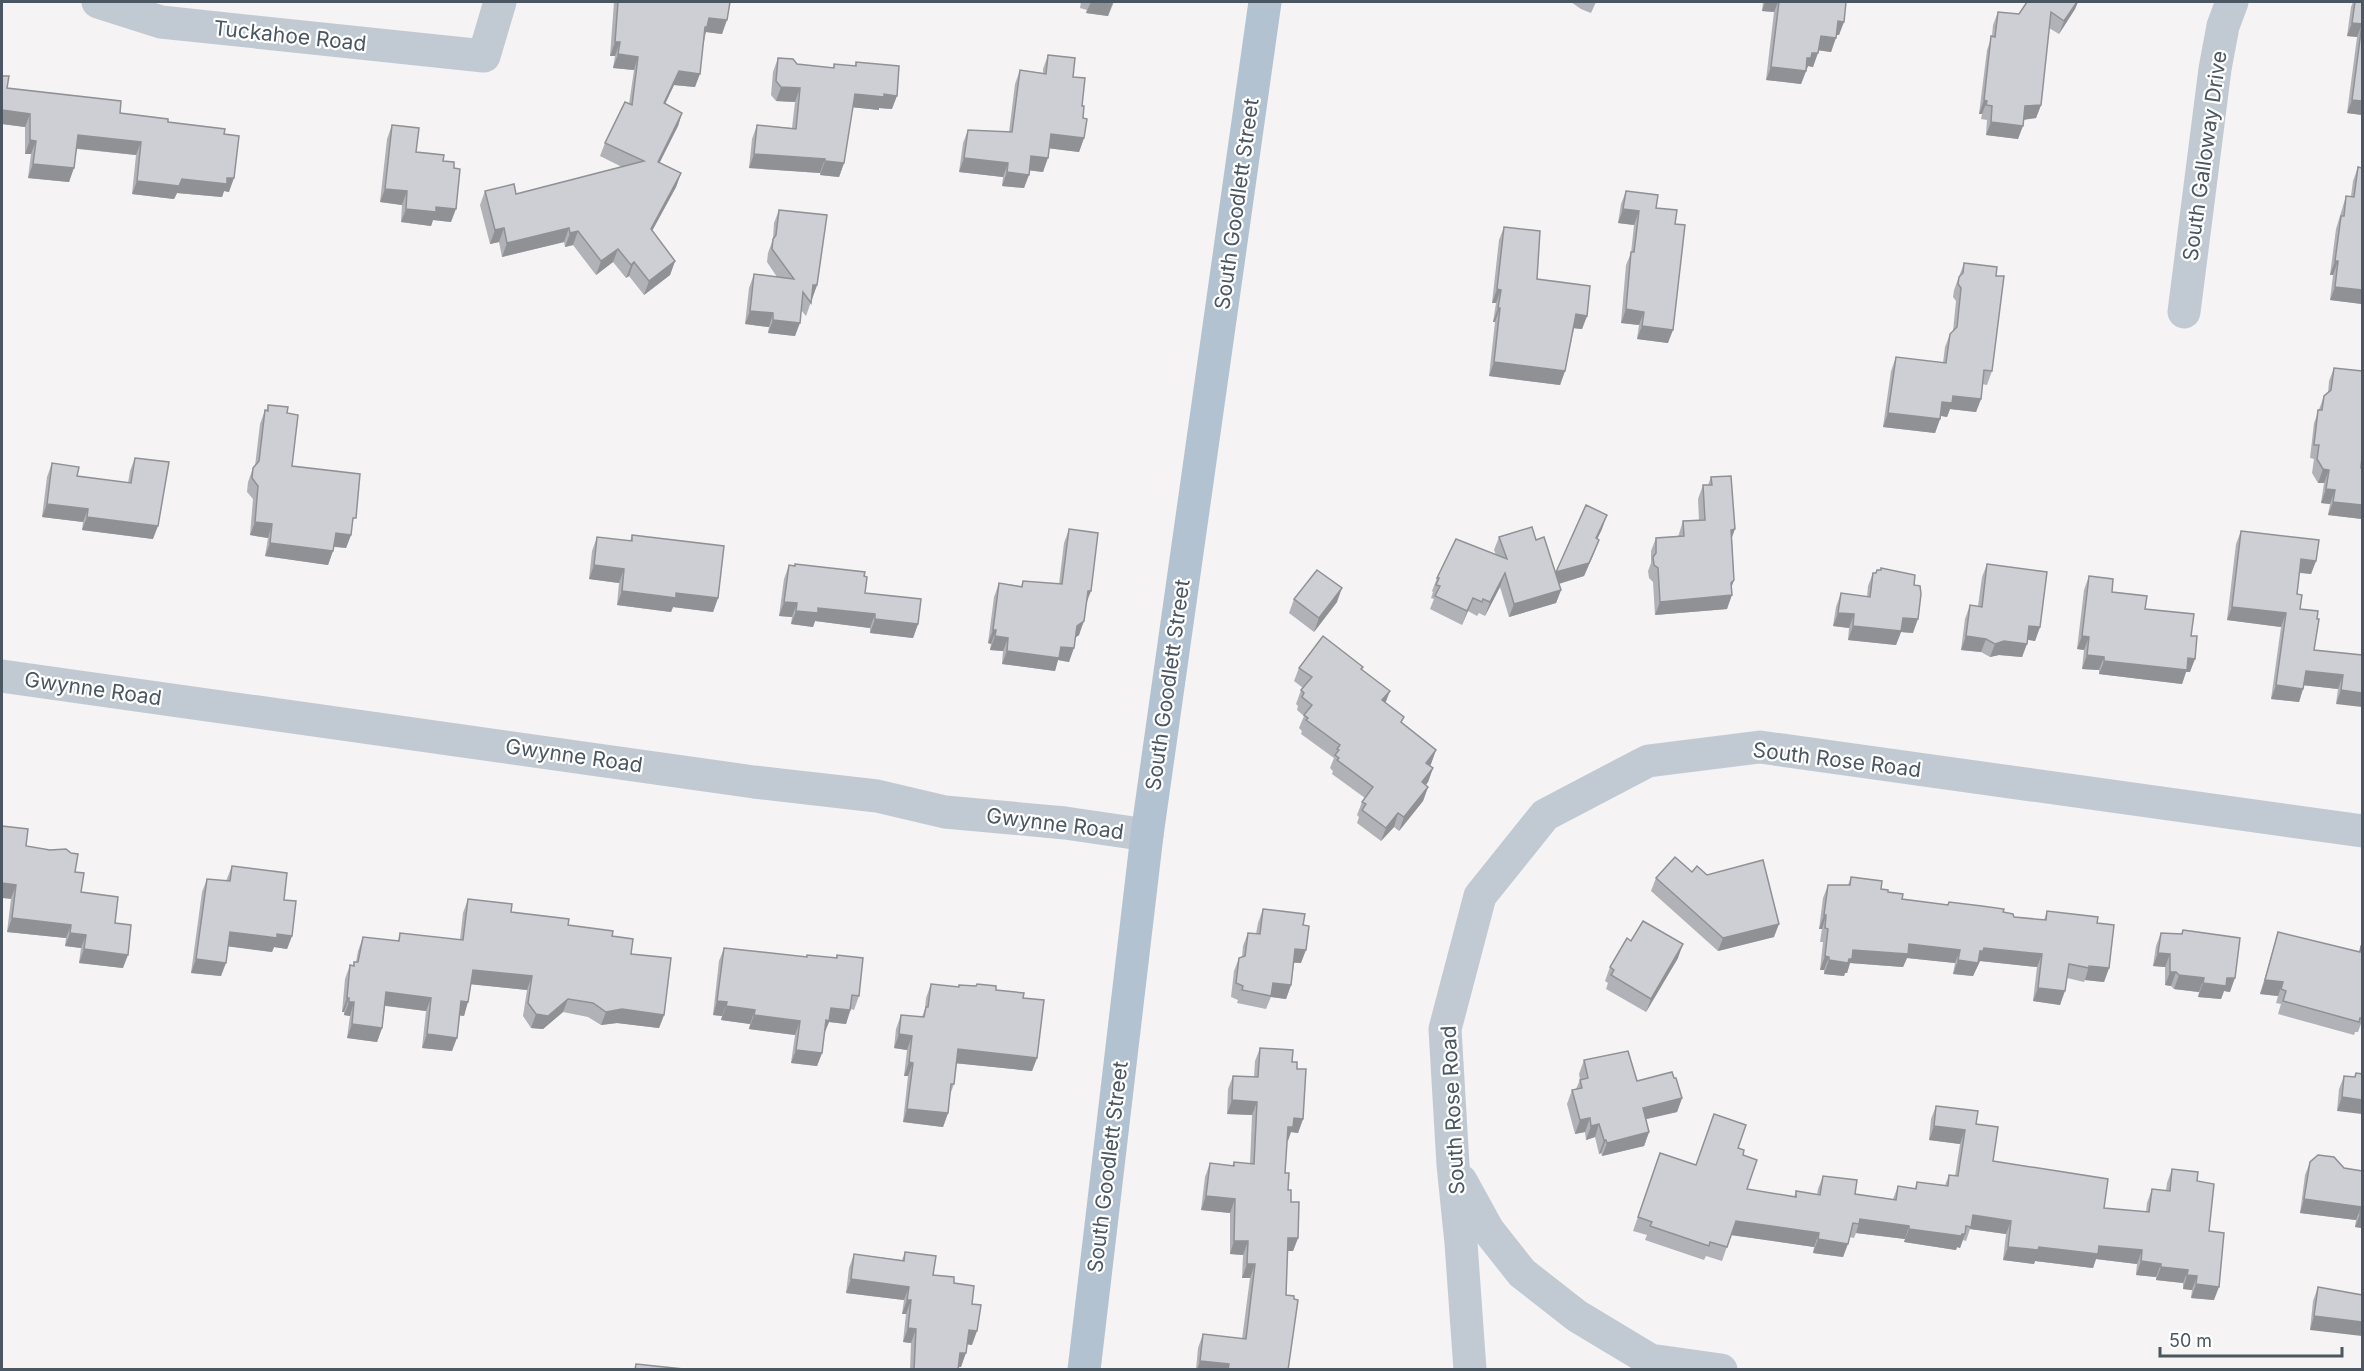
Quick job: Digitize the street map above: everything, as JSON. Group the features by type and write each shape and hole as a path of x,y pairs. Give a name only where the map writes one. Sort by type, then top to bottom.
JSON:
{"main road":[{"name":"South Goodlett Street","path":"1084,1370 1147,835 1265,2"}],"street":[{"name":"Tuckahoe Road","path":"98,2 161,22 484,56 500,2"},
{"name":"South Galloway Drive","path":"2184,312 2216,69 2223,26 2232,2"},
{"name":"Gwynne Road","path":"2,676 754,782 877,796 945,812 1065,823 1147,835"},
{"name":"South Rose Road","path":"1470,1370 1453,1166 1445,1029 1480,896 1545,814 1648,761 1760,747 2362,831"},
{"path":"1453,1166 1488,1230 1522,1273 1640,1365 1721,1370"}],"building":[{"path":"618,2 730,2 727,20 709,18 707,27 705,27 700,74 679,71 664,103 682,113 658,162 681,173 651,229 675,261 649,281 634,262 631,265 618,249 601,261 578,231 570,233 569,228 507,243 504,228 495,230 485,191 514,184 516,194 644,161 605,143 625,102 632,105 638,57 618,54 620,42 615,42"},
{"path":"1779,2 1846,2 1844,22 1838,21 1836,38 1821,36 1818,53 1812,53 1811,58 1807,58 1806,71 1771,67"},
{"path":"2027,2 2077,2 2064,21 2051,12 2041,105 2025,106 2023,126 1991,122 1992,106 1986,105 1987,101 1984,100 1991,36 1995,37 1998,12 2019,14"},
{"path":"2355,2 2362,2 2362,24 2352,23"},
{"path":"2362,24 2362,101 2352,100"},
{"path":"1048,55 1075,58 1073,77 1085,78 1082,106 1084,106 1083,118 1087,119 1084,138 1051,134 1048,158 1031,156 1029,175 1007,172 1008,163 964,158 968,130 1012,132 1020,70 1046,74"},
{"path":"778,58 793,59 797,64 834,68 834,64 856,66 856,62 899,66 897,96 855,94 844,163 825,161 825,159 754,154 757,125 796,129 800,88 781,87 776,81"},
{"path":"2,76 9,76 7,88 121,101 120,113 225,129 224,134 239,136 234,178 227,178 227,184 182,179 179,186 137,181 141,142 78,135 74,168 33,164 36,141 30,140 30,114 2,110"},
{"path":"392,125 419,128 416,152 444,155 443,161 454,162 454,168 460,169 456,209 436,207 436,212 406,209 407,191 385,189"},
{"path":"2358,167 2362,168 2362,290 2335,287 2338,261 2335,261 2341,216 2344,216 2346,196 2354,197"},
{"path":"1626,191 1658,195 1656,208 1677,210 1675,224 1685,225 1673,330 1642,326 1644,312 1626,309 1631,252 1634,252 1639,211 1623,209"},
{"path":"779,210 827,215 817,285 813,285 811,303 803,292 800,323 773,320 773,313 750,311 754,274 794,279 772,249"},
{"path":"1504,227 1540,231 1537,279 1590,286 1587,316 1576,314 1565,371 1494,362 1501,290 1497,289"},
{"path":"1964,263 1997,267 1996,276 2004,276 1992,371 1984,370 1981,399 1953,396 1952,403 1942,402 1940,419 1888,413 1896,357 1946,363 1950,334 1957,327 1961,288 1958,284"},
{"path":"2334,368 2362,371 2362,505 2333,502 2335,490 2326,489 2329,470 2323,469 2317,459 2319,445 2314,445 2318,410 2322,410 2324,396 2331,390"},
{"path":"268,405 288,407 287,413 298,415 292,466 360,474 356,518 353,518 351,535 336,533 333,551 270,543 272,524 255,522 258,486 252,478 253,468 259,461 265,410 268,411"},
{"path":"135,458 169,462 158,526 87,517 88,509 47,504 52,463 79,467 77,476 131,483"},
{"path":"1731,476 1735,529 1731,530 1734,580 1731,583 1732,595 1660,602 1658,568 1654,565 1653,557 1656,553 1656,538 1684,536 1683,521 1705,520 1703,485 1712,485 1711,477"},
{"path":"1586,505 1607,515 1596,538 1599,540 1589,563 1556,572"},
{"path":"1532,527 1536,540 1544,537 1561,590 1514,604 1505,573 1490,602 1483,599 1482,602 1473,598 1467,611 1435,596 1440,586 1436,585 1439,578 1437,578 1456,539 1507,559 1499,537"},
{"path":"1069,529 1098,533 1091,591 1088,591 1084,621 1077,626 1074,648 1061,647 1059,658 1007,651 1008,638 995,636 996,630 993,630 999,583 1022,587 1023,581 1062,584"},
{"path":"2241,531 2319,540 2316,561 2301,559 2297,594 2302,595 2300,609 2318,611 2317,619 2319,619 2314,650 2362,655 2362,693 2341,690 2343,675 2306,671 2303,689 2276,685 2286,613 2232,607"},
{"path":"632,535 724,546 718,598 676,593 676,598 622,591 624,569 594,565 597,537 632,541"},
{"path":"795,564 865,572 864,576 867,577 865,593 921,599 918,624 875,619 875,614 818,608 818,613 796,611 797,603 784,602 789,565 795,566"},
{"path":"1987,564 2047,572 2040,627 2029,626 2027,644 2004,641 1995,644 1986,639 1966,636 1970,605 1982,607"},
{"path":"1881,568 1915,575 1914,585 1920,586 1918,619 1903,618 1901,631 1853,626 1854,614 1838,613 1841,593 1870,597 1873,573"},
{"path":"1317,570 1342,588 1319,618 1294,599"},
{"path":"2089,576 2113,579 2112,592 2147,596 2145,609 2194,614 2191,636 2197,636 2195,659 2188,658 2187,670 2104,661 2104,657 2087,655 2089,637 2082,636"},
{"path":"1323,636 1390,691 1382,700 1404,717 1401,722 1436,750 1426,763 1433,768 1422,782 1428,787 1404,817 1398,813 1386,828 1362,810 1366,804 1362,802 1373,787 1337,760 1339,758 1335,755 1340,745 1306,720 1308,718 1304,715 1312,705 1302,697 1304,693 1301,690 1312,677 1299,668"},
{"path":"2,826 28,829 26,846 50,850 66,849 78,854 75,872 84,873 81,892 118,897 115,923 131,925 128,955 84,949 86,935 70,933 71,925 12,918 16,885 2,883"},
{"path":"1675,857 1692,872 1697,866 1707,875 1763,860 1779,924 1723,938 1656,878"},
{"path":"232,866 287,873 284,900 296,901 292,936 277,934 277,938 230,932 226,963 196,959 207,879 230,881"},
{"path":"1851,877 1882,881 1881,889 1903,894 1902,899 2004,909 2003,912 2013,914 2014,917 2046,920 2047,911 2098,917 2097,923 2114,925 2109,968 2089,966 2089,968 2069,964 2065,991 2038,988 2042,954 1984,948 1980,951 1978,963 1958,960 1960,950 1909,944 1908,954 1853,950 1852,959 1849,959 1848,963 1829,960 1829,957 1825,956 1828,929 1825,928 1826,915 1824,915 1828,885 1850,885"},
{"path":"468,899 512,904 511,912 569,919 568,925 613,931 612,936 633,939 631,954 671,958 664,1015 622,1009 606,1012 593,1003 568,999 548,1016 536,1014 528,1003 532,976 473,970 468,1002 461,1001 457,1038 427,1034 431,998 386,992 382,1028 352,1024 354,1002 349,1002 347,998 350,965 354,966 354,962 358,962 363,937 399,941 400,933 463,940"},
{"path":"1263,909 1305,914 1303,925 1309,926 1306,950 1295,949 1291,985 1273,983 1271,996 1242,990 1243,986 1236,983 1239,958 1245,956 1248,933 1260,934"},
{"path":"1643,921 1683,944 1651,999 1611,975 1614,970 1610,967 1627,938 1631,941"},
{"path":"2183,930 2240,938 2235,978 2227,978 2226,986 2203,983 2204,978 2170,972 2170,954 2158,953 2161,933 2182,934"},
{"path":"2278,932 2360,952 2362,946 2362,1018 2359,1022 2283,1001 2286,991 2281,989 2283,982 2265,980"},
{"path":"724,948 807,957 807,955 837,958 837,955 863,958 859,996 852,995 850,1010 831,1008 829,1021 826,1020 822,1053 796,1050 800,1021 754,1015 755,1010 726,1006 727,1002 717,1001"},
{"path":"931,984 959,987 959,985 976,986 977,984 996,986 996,990 1024,993 1023,998 1044,1000 1037,1058 958,1049 948,1113 907,1109 913,1063 909,1062 912,1036 899,1034 901,1015 924,1017 926,1007 928,1007"},
{"path":"1260,1048 1293,1050 1292,1062 1297,1062 1297,1069 1306,1069 1303,1119 1294,1118 1293,1127 1288,1127 1285,1173 1289,1173 1288,1190 1291,1190 1291,1202 1299,1202 1298,1238 1288,1238 1286,1295 1294,1296 1294,1299 1298,1300 1288,1370 1228,1370 1229,1364 1200,1361 1203,1334 1246,1339 1255,1264 1247,1264 1248,1241 1234,1241 1235,1199 1206,1196 1210,1163 1234,1166 1234,1162 1254,1164 1257,1102 1232,1100 1233,1076 1258,1077"},
{"path":"1628,1051 1637,1081 1672,1072 1682,1098 1643,1108 1649,1132 1607,1143 1599,1124 1591,1126 1590,1118 1580,1120 1572,1090 1582,1088 1580,1080 1588,1078 1584,1060"},
{"path":"2356,1073 2362,1074 2362,1100 2342,1097 2344,1076 2355,1077"},
{"path":"1936,1106 1978,1111 1976,1124 1998,1127 1993,1161 2108,1179 2104,1208 2149,1212 2152,1189 2170,1191 2172,1169 2198,1172 2197,1181 2214,1184 2209,1231 2224,1233 2219,1287 2196,1284 2197,1276 2187,1275 2188,1270 2161,1267 2161,1264 2141,1261 2142,1250 2099,1246 2098,1254 2039,1247 2038,1250 2008,1247 2011,1221 1973,1215 1971,1227 1966,1226 1965,1234 1961,1236 1860,1219 1859,1224 1853,1223 1848,1244 1818,1239 1819,1233 1736,1221 1727,1247 1710,1242 1709,1246 1650,1226 1652,1222 1638,1217 1660,1153 1696,1165 1714,1114 1746,1125 1738,1148 1744,1150 1743,1155 1757,1160 1747,1189 1796,1197 1796,1191 1820,1195 1823,1176 1857,1180 1855,1194 1896,1200 1898,1186 1916,1189 1917,1182 1948,1186 1949,1175 1958,1176 1965,1130 1934,1126"},
{"path":"2318,1155 2334,1157 2344,1168 2362,1171 2362,1214 2360,1214 2361,1207 2304,1199 2310,1162"},
{"path":"905,1252 936,1256 933,1275 954,1277 954,1283 974,1286 972,1304 981,1305 977,1331 969,1330 966,1353 960,1353 958,1370 914,1370 916,1329 908,1328 911,1300 907,1300 909,1287 851,1279 854,1254 904,1261"},
{"path":"2318,1287 2362,1295 2362,1322 2314,1316"},
{"path":"636,1364 683,1369 683,1370 635,1370"}]}
